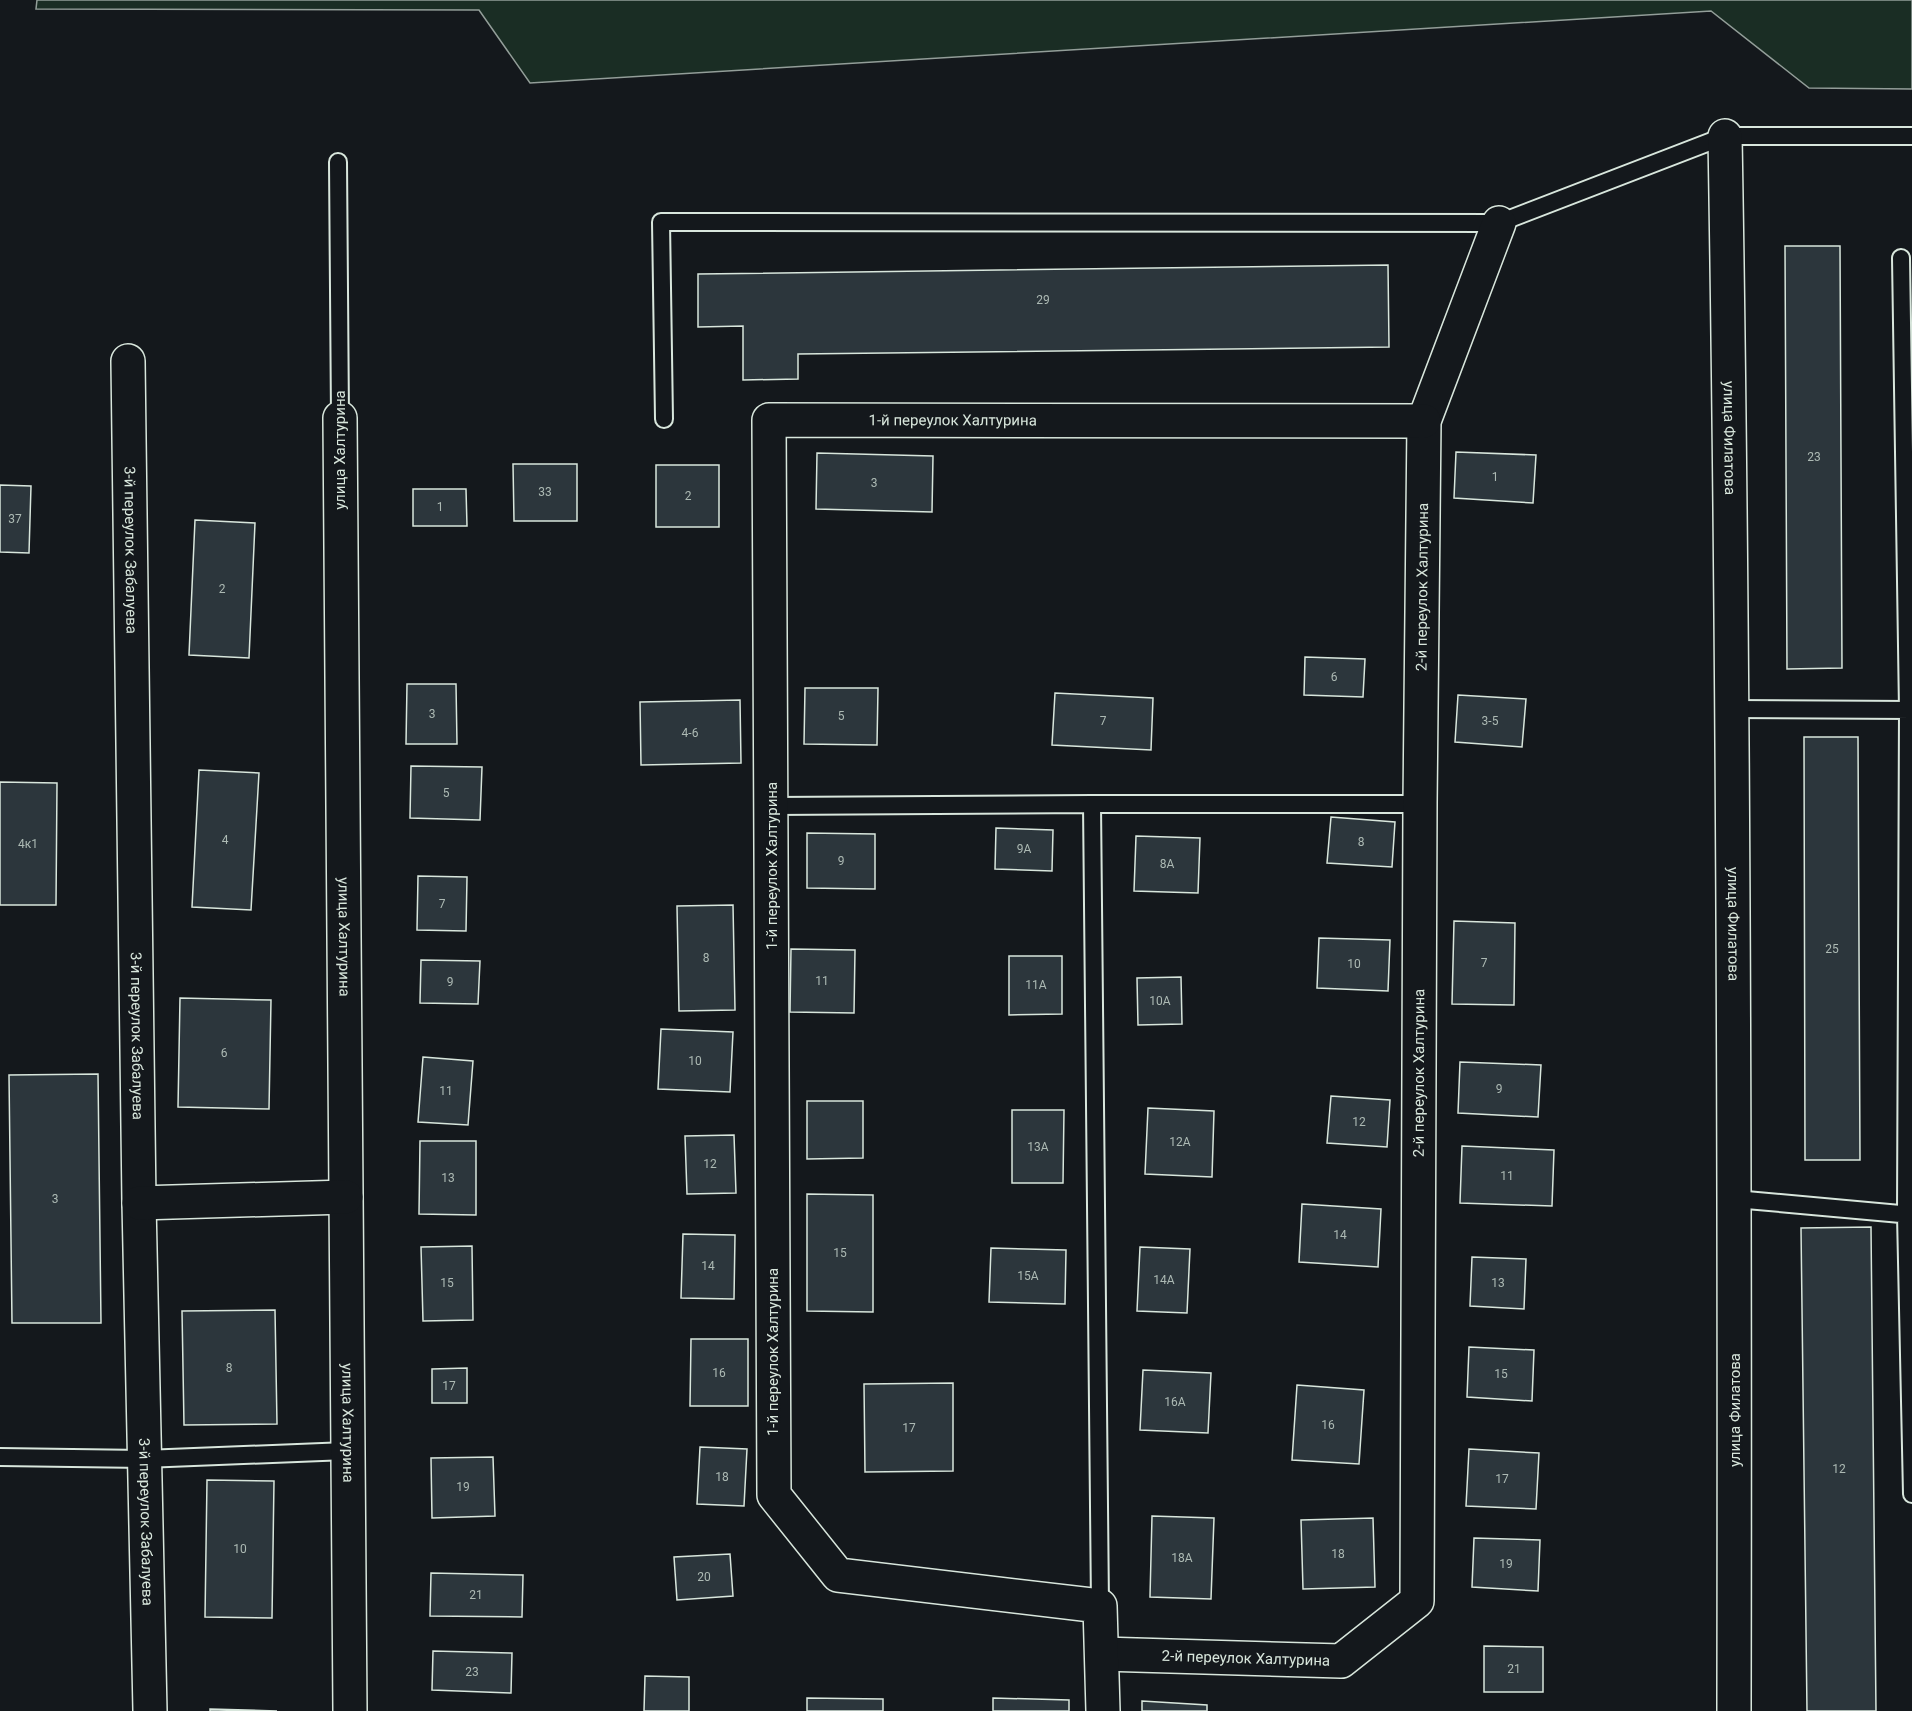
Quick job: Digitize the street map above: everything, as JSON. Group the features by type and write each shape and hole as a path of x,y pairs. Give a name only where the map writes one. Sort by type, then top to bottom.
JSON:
{"street":[{"name":"улица Филатова","path":"1725,136 1735,1199 1734,1711"},
{"name":"2-й переулок Халтурина","path":"1102,1654 1341,1661 1417,1600 1424,421 1499,223"},
{"name":"3-й переулок Забалуева","path":"128,361 139,1203 150,1711"},
{"name":"улица Халтурина","path":"340,418 350,1711"},
{"name":"1-й переулок Халтурина","path":"1100,1606 838,1575 774,1495 769,420 1424,421"},
{"path":"139,1203 346,1197"},
{"path":"1100,1606 1103,1711"}],"lane":[{"path":"664,419 661,222 1499,223 1725,136 1912,136"},
{"name":"улица Халтурина","path":"338,162 340,418"},
{"path":"1901,258 1910,710 1909,1215 1912,1494"},
{"path":"1732,710 1910,710"},
{"path":"1092,804 1100,1606"},
{"path":"772,806 1420,804"},
{"path":"1735,1199 1909,1215"},
{"path":"0,1457 144,1459 347,1450"}],"green space":[{"path":"37,0 1912,0 1912,89 1809,88 1711,11 530,83 479,10 36,9"}],"building":[{"path":"1785,246 1840,246 1842,668 1787,669"},
{"path":"1388,265 1389,347 798,354 798,379 743,380 743,326 698,327 698,274"},
{"path":"1456,452 1536,455 1533,503 1454,498"},
{"path":"817,453 933,456 932,512 816,509"},
{"path":"513,464 577,464 577,521 514,521"},
{"path":"656,465 719,465 719,527 656,527"},
{"path":"0,485 31,486 29,553 0,552"},
{"path":"413,489 466,489 467,526 413,526"},
{"path":"195,520 255,523 249,658 189,655"},
{"path":"1305,657 1365,659 1363,697 1304,695"},
{"path":"407,684 456,684 457,744 406,744"},
{"path":"805,688 878,688 877,745 804,744"},
{"path":"1055,693 1153,698 1151,750 1052,745"},
{"path":"1458,695 1526,699 1522,747 1455,742"},
{"path":"740,700 741,763 641,765 640,702"},
{"path":"1804,737 1858,737 1860,1160 1805,1160"},
{"path":"411,766 482,767 480,820 410,818"},
{"path":"199,770 259,773 251,910 192,907"},
{"path":"0,782 57,783 56,905 0,905"},
{"path":"1331,817 1395,822 1392,867 1327,863"},
{"path":"996,828 1053,830 1052,871 995,869"},
{"path":"807,833 875,834 875,889 807,888"},
{"path":"1136,836 1200,838 1198,893 1134,891"},
{"path":"418,876 467,877 466,931 417,930"},
{"path":"733,905 735,1010 679,1011 677,906"},
{"path":"1454,921 1515,923 1514,1005 1452,1004"},
{"path":"1319,938 1390,940 1388,991 1317,988"},
{"path":"791,949 855,950 854,1013 790,1012"},
{"path":"1009,956 1062,956 1062,1014 1009,1015"},
{"path":"421,960 480,961 478,1004 420,1003"},
{"path":"1181,977 1182,1024 1138,1025 1137,978"},
{"path":"180,998 271,1000 269,1109 178,1107"},
{"path":"661,1029 733,1032 730,1092 658,1089"},
{"path":"423,1057 473,1061 468,1125 418,1122"},
{"path":"1460,1062 1541,1065 1538,1117 1458,1113"},
{"path":"98,1074 101,1323 12,1323 9,1075"},
{"path":"1331,1096 1390,1100 1387,1147 1327,1143"},
{"path":"807,1101 863,1101 863,1158 807,1159"},
{"path":"1148,1108 1214,1111 1212,1177 1145,1174"},
{"path":"1012,1110 1064,1110 1063,1183 1012,1183"},
{"path":"734,1135 736,1193 687,1194 685,1136"},
{"path":"420,1141 476,1141 476,1215 419,1214"},
{"path":"1462,1146 1554,1150 1552,1206 1460,1203"},
{"path":"807,1194 873,1195 873,1312 807,1311"},
{"path":"1302,1204 1381,1209 1378,1267 1299,1262"},
{"path":"1871,1227 1876,1711 1807,1711 1801,1228"},
{"path":"683,1234 735,1235 734,1299 681,1298"},
{"path":"472,1246 473,1320 423,1321 421,1247"},
{"path":"1140,1247 1190,1249 1187,1313 1137,1311"},
{"path":"991,1248 1066,1250 1065,1304 989,1302"},
{"path":"1472,1257 1526,1259 1524,1309 1470,1306"},
{"path":"275,1310 277,1424 184,1425 182,1311"},
{"path":"691,1339 748,1339 748,1406 690,1406"},
{"path":"1469,1347 1534,1350 1532,1401 1467,1397"},
{"path":"467,1368 467,1403 432,1403 432,1369"},
{"path":"1143,1370 1211,1373 1208,1433 1140,1430"},
{"path":"953,1383 953,1471 865,1472 864,1384"},
{"path":"1297,1385 1364,1390 1359,1464 1292,1460"},
{"path":"700,1447 747,1449 744,1506 697,1504"},
{"path":"1469,1449 1539,1453 1536,1509 1466,1506"},
{"path":"493,1457 495,1516 432,1518 431,1458"},
{"path":"207,1480 274,1481 272,1618 205,1617"},
{"path":"1152,1516 1214,1518 1211,1599 1150,1597"},
{"path":"1373,1518 1375,1587 1303,1589 1301,1520"},
{"path":"1474,1538 1540,1540 1538,1591 1472,1587"},
{"path":"730,1554 733,1596 677,1600 674,1557"},
{"path":"431,1573 523,1575 522,1617 430,1616"},
{"path":"1484,1646 1543,1647 1543,1692 1484,1692"},
{"path":"433,1651 512,1653 511,1693 432,1690"},
{"path":"645,1676 689,1677 689,1711 644,1711"},
{"path":"807,1698 883,1699 883,1711 807,1711"},
{"path":"993,1698 1069,1700 1069,1711 993,1711"},
{"path":"1142,1701 1207,1705 1207,1711 1142,1711"},
{"path":"210,1709 277,1711 210,1711"}]}
